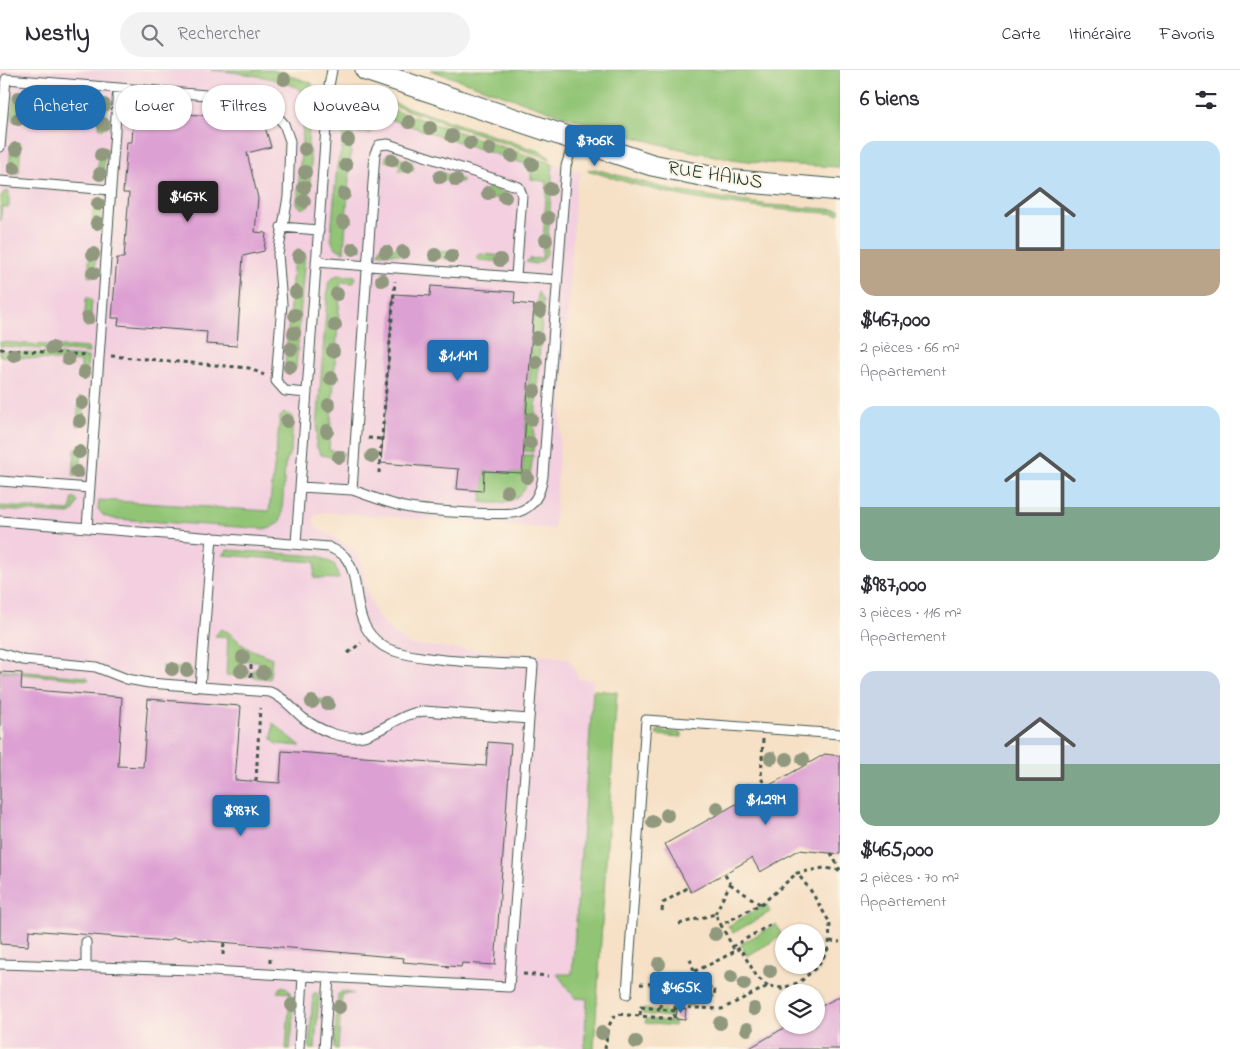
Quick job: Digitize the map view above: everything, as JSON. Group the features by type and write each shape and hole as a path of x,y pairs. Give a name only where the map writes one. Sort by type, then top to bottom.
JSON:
{"street":[{"name":"RUE HAINS","path":"366,70 644,163 701,176 753,183 840,190"}],"lane":[{"path":"296,543 329,86 332,70"},
{"path":"0,147 6,79 116,88"},
{"path":"192,94 218,96 267,109 284,124 290,141 288,197 281,227 278,254 282,304 276,381 285,391 307,393"},
{"path":"87,528 116,117"},
{"path":"300,487 352,490 411,508 503,514 519,512 535,500 539,494 543,476 566,166 574,140"},
{"path":"352,490 376,149 383,144 519,187 522,195 516,276"},
{"path":"0,181 111,190"},
{"path":"281,227 319,230"},
{"path":"316,262 557,280"},
{"path":"0,481 90,488"},
{"path":"0,521 329,547 344,557 351,568 360,616 370,635 384,647 435,658 533,665 509,987 329,977 0,964"},
{"path":"200,687 212,537"},
{"path":"0,653 24,660 96,667 134,680 270,692 281,697 310,723 338,735 354,738 374,732 417,712 431,711 529,719"},
{"path":"627,994 646,720 840,734"},
{"path":"86,942 86,967"},
{"path":"299,1049 304,976"},
{"path":"324,1049 329,977"}],"path":[{"path":"379,473 393,281 401,282"},
{"path":"0,349 88,355"},
{"path":"111,357 249,368 276,381"},
{"path":"250,677 251,662"},
{"path":"256,781 260,708"},
{"path":"763,739 761,778 766,787"},
{"path":"831,853 840,870"},
{"path":"721,925 745,914 760,904 797,873 824,868 840,870"},
{"path":"724,873 730,884 760,904"},
{"path":"793,984 812,973 825,956 830,941 830,923 811,891 797,873"},
{"path":"679,924 714,914 730,884"},
{"path":"662,911 663,903 689,887"},
{"path":"714,914 735,951"},
{"path":"732,947 773,923"},
{"path":"830,941 840,942"},
{"path":"223,954 224,942"},
{"path":"740,942 740,948 757,977 768,986"},
{"path":"650,985 694,971 740,948"},
{"path":"690,959 694,971"},
{"path":"680,998 681,985 715,988 714,997 695,996 694,1009"},
{"path":"605,1049 608,1030 613,1017 623,1013 674,1019 675,1007 722,1010 768,986 775,987"},
{"path":"660,1009 662,996 695,1000"},
{"path":"640,1016 641,1007 675,1010"}],"shaded area":[{"path":"0,70 273,70 318,85 295,85 295,130 398,130 398,112 582,173 577,183 575,203 554,529 325,512 316,514 313,520 317,528 354,549 361,560 369,598 376,614 391,631 410,645 562,657 569,660 574,666 578,679 593,680 572,974 587,999 584,1049 0,1049"}],"green space":[{"path":"211,70 273,70 312,83 312,85 295,85 295,87 283,82"},
{"path":"430,70 840,70 840,167 746,161 678,148 571,118"},
{"path":"15,96 15,121 13,121"},
{"path":"106,102 108,103 106,127"},
{"path":"398,104 542,152 551,159 398,107"},
{"path":"398,112 553,164 547,254 542,261 535,264 526,262 529,259 542,258 547,182 531,179 531,166 398,122"},
{"path":"303,130 309,130 308,143 311,164 309,205 302,209 297,204"},
{"path":"343,130 372,130 371,133 352,133 344,252 336,248 331,235 337,165 342,149"},
{"path":"14,143 21,144 19,172 16,173 9,169 11,146"},
{"path":"101,149 105,152 103,175 99,179 97,177 99,150"},
{"path":"389,155 412,162 414,170 399,171 400,164 385,161 386,156"},
{"path":"595,169 675,191 769,205 840,210 840,214 752,207 686,197 587,170"},
{"path":"437,171 463,180 461,182 433,179"},
{"path":"489,188 510,195 510,198 485,198 482,191"},
{"path":"9,192 9,207 2,207 0,221 0,199 3,193"},
{"path":"97,199 102,204 100,225 94,229 92,226 94,200"},
{"path":"381,247 406,249 408,255 379,253"},
{"path":"92,248 96,251 95,274 91,277 88,276 90,249"},
{"path":"298,250 305,254 296,368 290,371 285,367 294,255"},
{"path":"430,251 456,252 457,256 454,259 430,257 427,254"},
{"path":"480,254 504,256 506,262 479,260 477,257"},
{"path":"337,275 355,276 356,278 353,283 341,282 329,450 344,453 341,459 321,455 316,446 328,286 329,281"},
{"path":"538,292 543,301 533,452 524,451 534,305 537,305"},
{"path":"88,297 92,301 90,325 88,327 84,325 86,299"},
{"path":"0,342 88,348 89,353 0,346"},
{"path":"0,351 88,357 87,375 81,376 81,362 0,356"},
{"path":"81,397 85,400 83,424 79,426 77,425 79,398"},
{"path":"284,413 293,416 291,449 285,465 280,522 269,529 114,519 104,516 98,509 99,500 269,511 280,417"},
{"path":"78,447 82,451 80,473 76,476 73,475 75,448"},
{"path":"524,455 533,455 529,478 520,494 514,499 505,502 481,502 484,471 522,473"},
{"path":"73,497 78,501 74,511 70,514 0,510 0,506 70,511"},
{"path":"227,550 319,556 335,565 339,579 314,578 315,562 223,555"},
{"path":"221,629 228,632 247,648 272,658 270,679 253,677 253,670 258,670 259,661 243,660 242,669 249,670 248,677 226,675 228,637 215,636"},
{"path":"162,666 190,669 190,670 164,671"},
{"path":"4,670 87,677 89,680 0,672"},
{"path":"593,690 617,692 594,1049 584,1049 587,999 575,998 557,974 572,974"},
{"path":"304,698 333,701 333,704 309,704"},
{"path":"273,723 301,746 277,744 272,740"},
{"path":"657,731 682,733 682,737 656,735"},
{"path":"766,904 770,912 733,933 728,926"},
{"path":"775,925 775,940 747,956 741,944"},
{"path":"282,986 288,989 290,993 277,992"},
{"path":"683,987 713,990 712,995 683,992"},
{"path":"343,991 354,994 342,994 338,1049 334,1049 338,994"},
{"path":"315,992 319,995 315,1049 309,1049 313,994"},
{"path":"290,993 294,1013 290,1049 286,1049"},
{"path":"663,998 692,1001 692,1006 662,1003"},
{"path":"643,1009 672,1012 671,1017 642,1014"},
{"path":"646,1019 675,1022 674,1026 645,1023"}],"building":[{"path":"192,114 202,115 202,130 266,130 271,147 247,153 258,198 255,232 266,233 264,251 243,256 237,346 206,344 207,332 118,325 119,318 112,318 117,258 124,258 129,193 123,193 127,142 132,142 133,130 192,130"},
{"path":"431,286 515,292 514,303 534,305 522,473 484,471 483,491 457,489 459,469 381,463 393,294 430,296"},
{"path":"0,672 22,673 21,689 122,697 118,766 143,767 148,699 241,706 235,780 280,783 282,751 486,766 488,742 511,744 495,965 462,963 461,967 403,962 404,958 268,946 173,938 168,941 29,930 28,946 0,944"},
{"path":"825,754 840,756 840,854 799,850 760,872 752,858 691,892 665,844"},
{"path":"840,996 840,1049 748,1049 775,1033 825,1034 825,1004"},
{"path":"677,1008 686,1009 685,1020 676,1019"}]}
